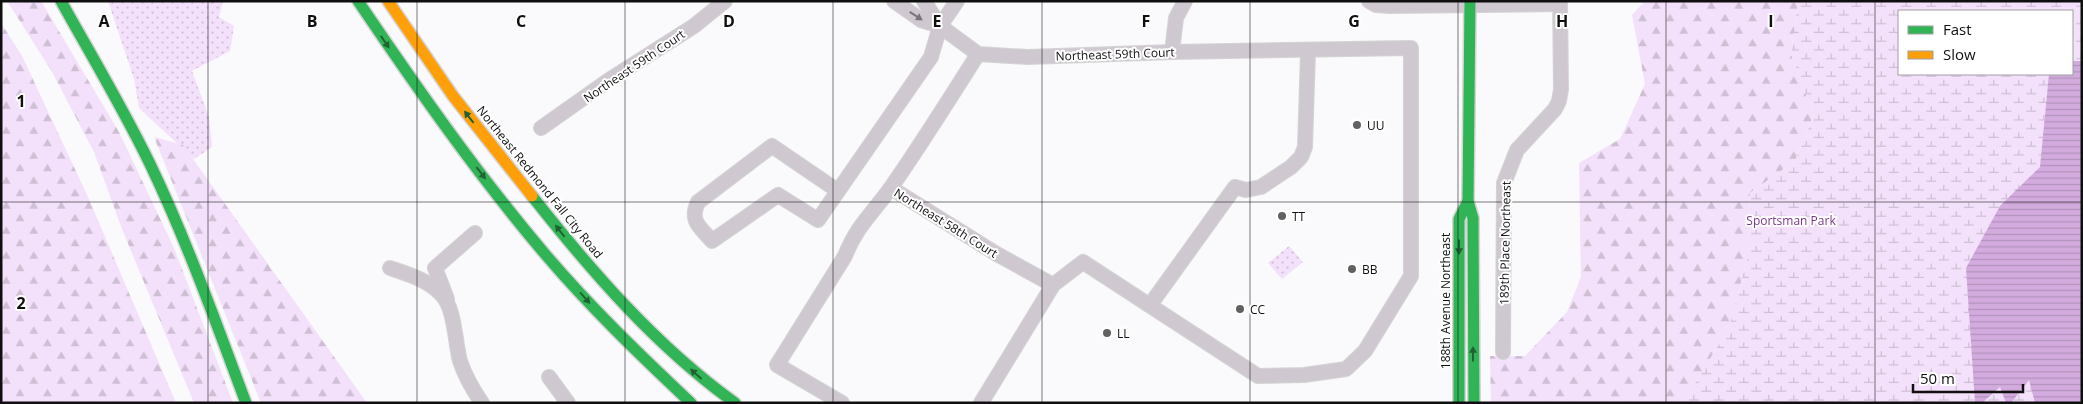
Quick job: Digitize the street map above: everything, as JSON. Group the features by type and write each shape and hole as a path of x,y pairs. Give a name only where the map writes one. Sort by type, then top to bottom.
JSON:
{"main road":[{"path":"61,1 150,164 204,289 246,403"},
{"path":"358,1 433,111 545,254 619,336 691,403"},
{"name":"Northeast Redmond Fall City Road","path":"388,1 453,96 565,238 637,318 699,377 735,403"},
{"name":"188th Avenue Northeast","path":"1470,3 1468,201 1473,218 1474,403"},
{"name":"188th Avenue Northeast","path":"1459,403 1458,219 1468,201"}],"street":[{"name":"Northeast 59th Court","path":"541,128 609,80 694,26 724,1"},
{"path":"891,188 978,54 940,26 921,20 894,1"},
{"path":"924,1 940,26"},
{"path":"838,191 772,146 698,202 694,212 694,219 712,241 778,195 818,220 931,57 940,26 957,1"},
{"path":"1172,52 1176,18 1185,1"},
{"path":"1369,1 1376,5 1389,6 1470,3 1560,3"},
{"name":"189th Place Northeast","path":"1503,352 1504,184 1517,150 1543,123 1559,101 1561,89 1560,3"},
{"name":"Northeast 59th Court","path":"978,54 1028,57 1172,52 1411,48 1411,276 1365,351 1346,369 1304,375 1258,376 1150,305"},
{"path":"981,403 1053,285 1083,262 1150,305 1235,187 1246,190 1260,187 1291,168 1301,157 1305,147 1308,51"},
{"name":"Northeast 58th Court","path":"842,403 777,366 845,256 859,228 891,188 995,253 1053,285"},
{"path":"474,233 434,268 448,304 460,360 466,377 482,403"},
{"path":"390,268 416,277 442,294 448,304"},
{"path":"549,377 568,403"}],"green space":[{"path":"7,1 41,1 119,132 174,248 233,403 194,403 122,229 94,152 51,70"},
{"path":"108,1 223,1 219,17 234,26 230,51 192,71 209,117 212,147 194,159 139,108 134,79"},
{"path":"1645,1 1798,1 1791,54 1814,115 1795,161 1750,193 1748,256 1729,328 1691,390 1688,403 1491,403 1490,356 1525,356 1567,312 1581,277 1579,163 1620,139 1645,84 1632,15"},
{"name":"Sportsman Park","path":"1798,1 2082,1 2082,403 1688,403 1691,390 1729,328 1748,256 1750,193 1795,161 1814,115 1791,54"},
{"path":"1,23 22,56 88,197 176,403 1,403"},
{"path":"154,137 183,145 367,403 261,403"},
{"path":"1289,246 1303,262 1282,279 1268,263"}],"shaded area":[{"path":"2073,61 2082,61 2082,403 2035,403 2029,380 2011,403 2006,403 2000,387 1982,403 1975,403 1966,268 2000,206 2040,167 2049,75 2073,75"}],"traffic: fast":[{"path":"61,1 129,122 164,193 201,282 246,403"},
{"path":"358,1 448,130 520,224 562,274 598,312 691,403"},
{"path":"1470,1 1468,201 1473,218 1474,403"},
{"path":"532,196 626,307 678,357 735,403"},
{"path":"1459,403 1459,219 1468,201"}],"traffic: slow":[{"path":"388,1 453,96 532,196"}],"place":[{"name":"UU","path":"1357,125"},
{"name":"TT","path":"1282,216"},
{"name":"BB","path":"1352,269"},
{"name":"CC","path":"1240,309"},
{"name":"LL","path":"1107,333"}]}
